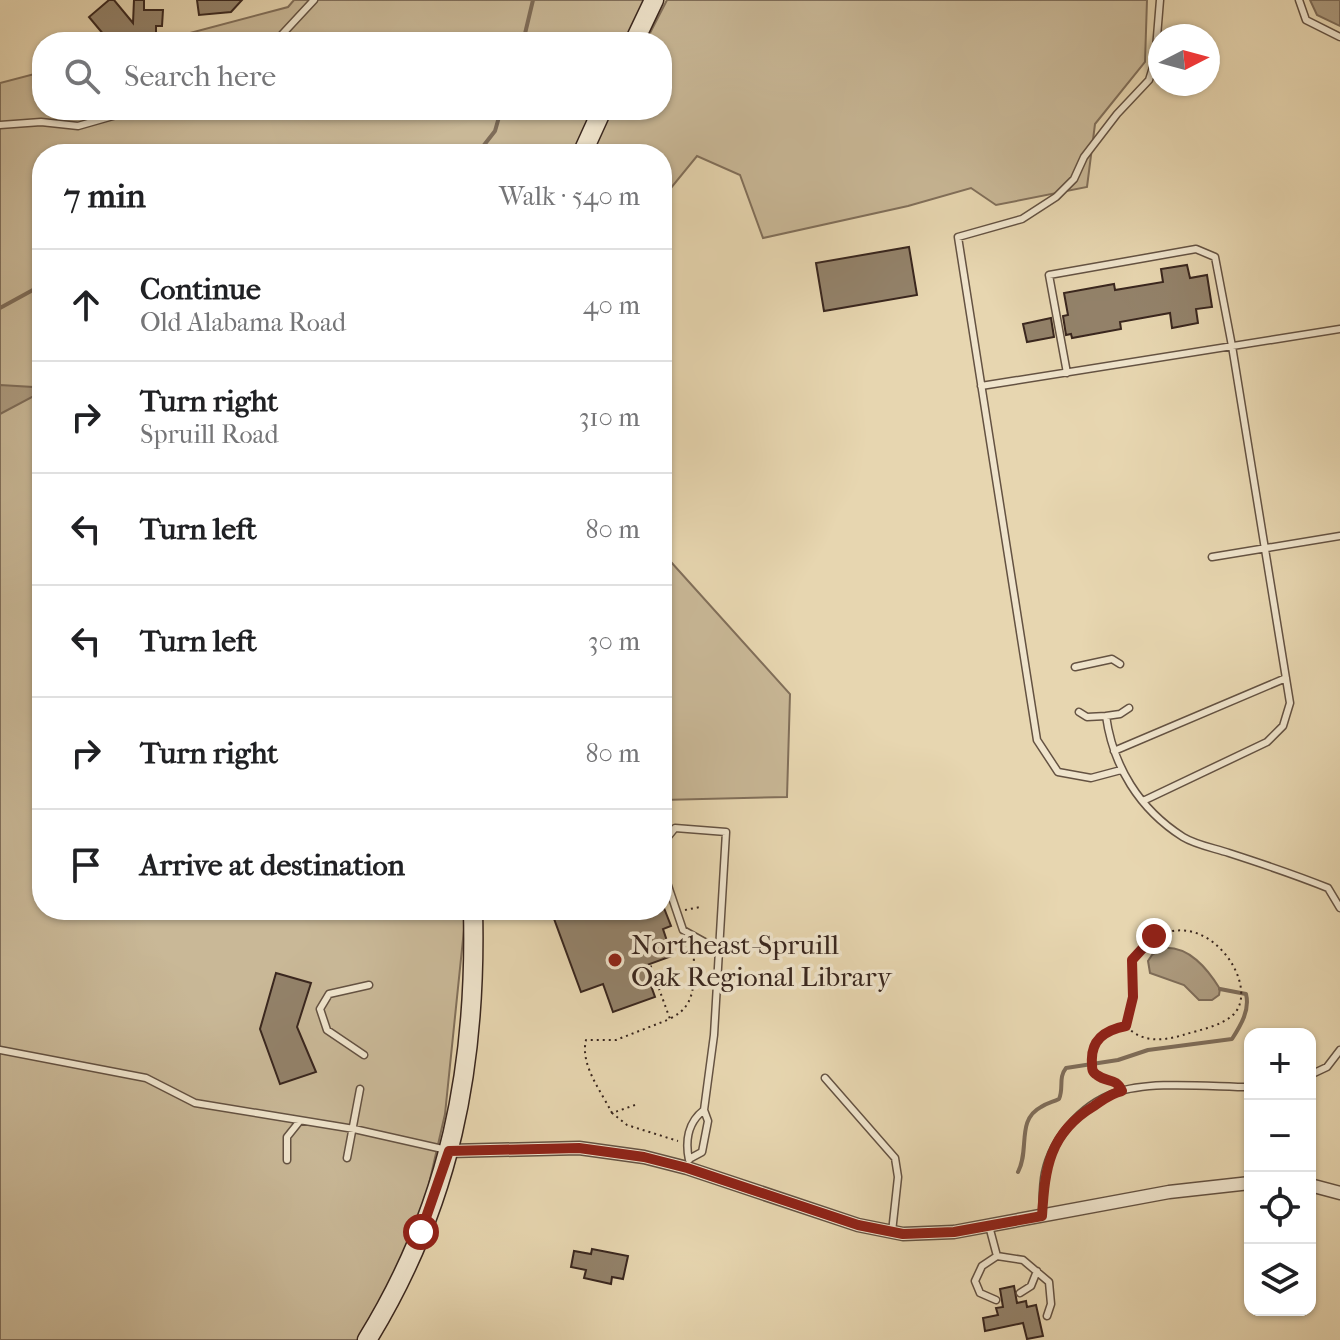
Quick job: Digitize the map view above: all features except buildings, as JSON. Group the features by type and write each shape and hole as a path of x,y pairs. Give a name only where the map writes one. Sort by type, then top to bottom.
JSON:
{"main road":[{"path":"639,32 654,0"},
{"path":"587,144 597,120"},
{"path":"367,1340 416,1245 449,1151 464,1085 473,1001 473,920"}],"street":[{"path":"449,1151 579,1148 688,1164 858,1225 929,1235 1169,1192 1244,1184"},
{"path":"1316,1187 1340,1193"}],"lane":[{"path":"284,32 314,0"},
{"path":"1121,770 1091,778 1058,772 1037,740 958,237 1022,219 1056,197 1074,179 1084,157 1117,114 1149,80 1155,61 1160,0"},
{"path":"1299,0 1306,20 1340,37"},
{"path":"0,125 41,122 78,126 99,120"},
{"path":"1067,373 1049,275 1196,249 1215,257 1290,703 1283,726 1267,742 1143,801"},
{"path":"981,386 1340,329"},
{"path":"1212,557 1340,536"},
{"path":"1075,667 1112,659 1120,664"},
{"path":"1114,751 1286,678"},
{"path":"1079,712 1087,717 1106,716 1120,714 1129,708"},
{"path":"1106,716 1121,770 1155,817 1185,839 1340,890"},
{"path":"672,832 675,828 726,832 714,1035 704,1110 708,1121 702,1152 688,1164"},
{"path":"1328,888 1340,908"},
{"path":"672,898 683,930 719,950"},
{"path":"364,1055 327,1030 320,1009 329,994 369,985"},
{"path":"0,1050 146,1078 195,1103 354,1129 449,1151"},
{"path":"1316,1072 1327,1067 1340,1050"},
{"path":"825,1078 895,1158 898,1177 892,1232"},
{"path":"1042,1216 1045,1172 1056,1141 1081,1113 1122,1091 1153,1087 1244,1087"},
{"path":"347,1158 360,1089"},
{"path":"688,1164 686,1144 694,1117 704,1110"},
{"path":"287,1160 287,1137 299,1122"},
{"path":"989,1226 997,1256"},
{"path":"996,1300 980,1293 975,1281 982,1266 997,1256 1023,1260 1049,1282 1051,1304 1047,1316"},
{"path":"1020,1293 1031,1286 1037,1271"}],"path":[{"path":"1181,929 1199,932 1227,956 1235,969 1240,985 1240,1003 1226,1020 1160,1041 1138,1035 1126,1026 1133,997 1132,960 1154,936 1181,929"},
{"path":"674,931 679,943 694,954 693,999 687,1008 670,1019 616,1040 586,1040 586,1062 612,1113 627,1125 686,1144"},
{"path":"650,964 670,1019"},
{"path":"1122,1091 1113,1080 1092,1070 1092,1052 1097,1039 1126,1026"},
{"path":"612,1113 635,1105"}],"shaded area":[{"path":"294,0 662,0 650,32 194,32 288,7"},
{"path":"667,0 1147,0 1145,62 1095,124 1087,187 996,205 971,188 908,206 763,238 740,175 697,156 672,187 672,144 32,144 32,920 465,920 445,1114 413,1254 371,1340 0,1340 0,83 32,75 32,120 672,120 672,32 651,32"},
{"path":"1310,0 1340,0 1340,26 1317,15"},
{"path":"0,385 32,387 32,397 0,414"},
{"path":"672,563 790,694 787,797 672,800"},
{"path":"1163,948 1181,951 1196,960 1220,989 1219,995 1212,1000 1199,1000 1184,985 1150,973 1148,961"}],"waterway":[{"path":"525,32 533,0"},
{"path":"485,144 495,131 498,120"},
{"path":"0,308 32,290"},
{"path":"1018,1172 1029,1120 1041,1107 1059,1099 1066,1068 1118,1060 1148,1050 1232,1039 1246,1012 1246,994 1220,989"}],"place":[{"name":"Northeast-Spruill Oak Regional Library","path":"615,960"}],"route":[{"path":"421,1232 449,1151 579,1148 612,1151 687,1168 858,1225 903,1234 954,1232 1042,1216 1045,1172 1056,1141 1081,1113 1122,1091 1113,1080 1092,1070 1093,1044 1114,1029 1126,1026 1133,997 1132,960 1154,936"}]}
